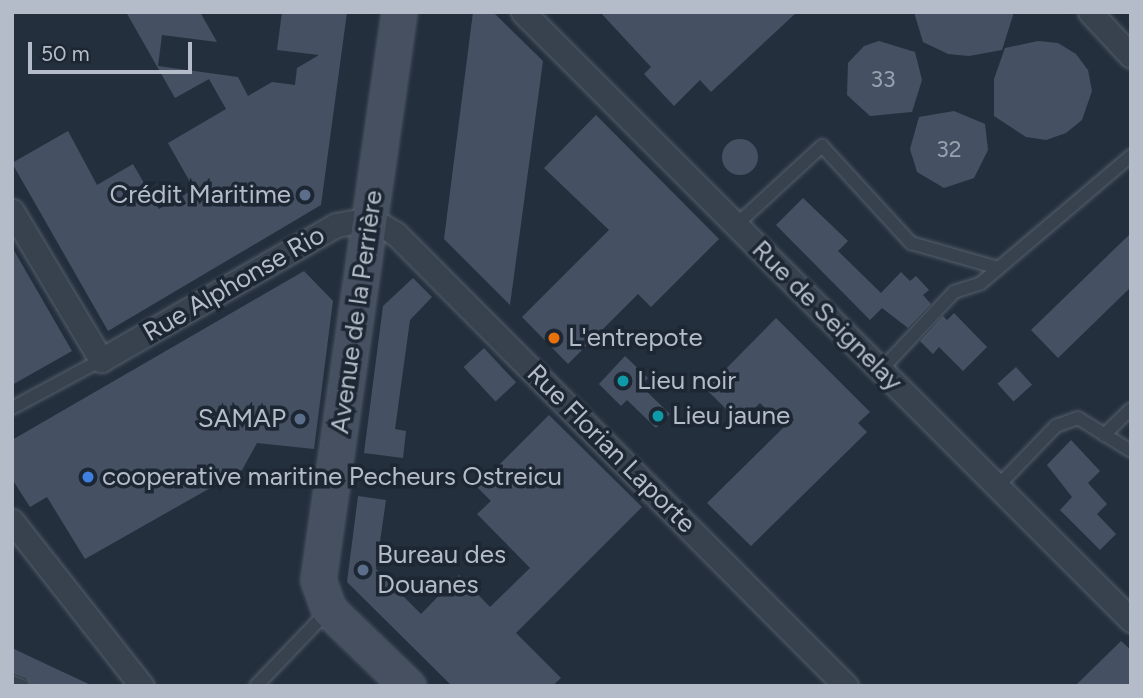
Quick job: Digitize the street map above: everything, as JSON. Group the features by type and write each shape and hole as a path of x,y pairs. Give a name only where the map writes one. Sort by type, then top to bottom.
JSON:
{"street":[{"name":"Avenue de la Perrière","path":"321,618 318,580 399,12"},
{"name":"Rue de Seignelay","path":"523,12 1131,620"},
{"path":"1090,12 1131,56"},
{"path":"12,211 101,360"},
{"name":"Rue Alphonse Rio","path":"101,360 336,225 371,219"},
{"name":"Rue Florian Laporte","path":"371,219 396,234 846,686"},
{"path":"12,521 142,686"},
{"path":"321,618 408,686"}],"lane":[{"path":"736,225 822,146 911,243 999,268"},
{"path":"880,370 954,292 981,283 1131,156"},
{"path":"12,408 101,360"},
{"path":"1104,435 1131,410"},
{"path":"998,487 1056,426 1078,418 1131,451"},
{"path":"256,686 321,618"},
{"path":"12,681 22,686"}],"building":[{"path":"126,12 200,12 217,42 162,35 158,66 238,77 248,96 272,82 295,85 297,68 319,55 277,50 282,12 347,12 321,205 108,331 12,163 68,131 97,185 133,164 159,209 194,189 168,143 226,109 209,79 175,98"},
{"path":"473,12 493,12 543,61 510,305 444,239"},
{"path":"600,12 797,12 711,92 700,80 674,106 644,74 651,67"},
{"path":"914,12 1014,12 1002,50 969,56 948,54 923,42"},
{"path":"879,41 915,52 922,80 912,112 870,116 847,95 848,63 864,46"},
{"path":"1038,41 1058,43 1076,54 1088,70 1092,91 1082,120 1066,133 1046,140 1026,137 994,116 994,79 1005,48"},
{"path":"954,111 985,124 988,150 974,178 944,188 917,172 910,149 919,117"},
{"path":"596,115 719,239 651,307 638,294 568,364 522,317 609,230 544,168"},
{"path":"740,139 753,144 758,157 753,170 740,175 727,170 722,157 727,144"},
{"path":"803,198 848,241 838,251 881,293 901,272 910,281 916,276 929,290 923,295 931,304 908,328 882,308 870,320 776,225"},
{"path":"1131,233 1131,287 1058,358 1031,330"},
{"path":"12,247 72,351 12,385"},
{"path":"304,271 333,301 314,449 257,443 242,470 85,559 47,497 30,507 12,479 12,440"},
{"path":"413,278 432,297 410,320 395,429 406,431 403,458 364,453 383,306"},
{"path":"954,313 987,347 963,371 939,347 933,354 920,341 943,316 947,320"},
{"path":"776,318 870,412 858,423 867,432 751,546 707,503 784,427 760,403 740,423 706,389"},
{"path":"484,348 516,382 496,401 464,367"},
{"name":"Lieu noir","path":"625,356 648,378 641,386 670,414 656,428 627,400 621,406 599,384"},
{"path":"1016,367 1032,385 1013,402 997,384"},
{"path":"549,415 642,507 516,633 561,678 552,686 452,686 347,582 358,496 386,500 376,569 421,614 459,575 490,607 530,568 477,514 491,501 477,487"},
{"path":"1071,440 1100,471 1088,483 1107,504 1097,514 1116,534 1100,550 1060,510 1072,497 1047,465"},
{"path":"1121,641 1131,650 1131,686 1075,686"},
{"path":"12,648 93,686 31,686 26,678 12,673"}],"place":[{"name":"Crédit Maritime","path":"305,195"},
{"name":"L'entrepote","path":"554,338"},
{"name":"Lieu noir","path":"623,381"},
{"name":"Lieu jaune","path":"658,416"},
{"name":"SAMAP","path":"300,419"},
{"name":"cooperative maritine Pecheurs Ostreicu","path":"88,477"},
{"name":"Bureau des Douanes","path":"363,570"}]}
